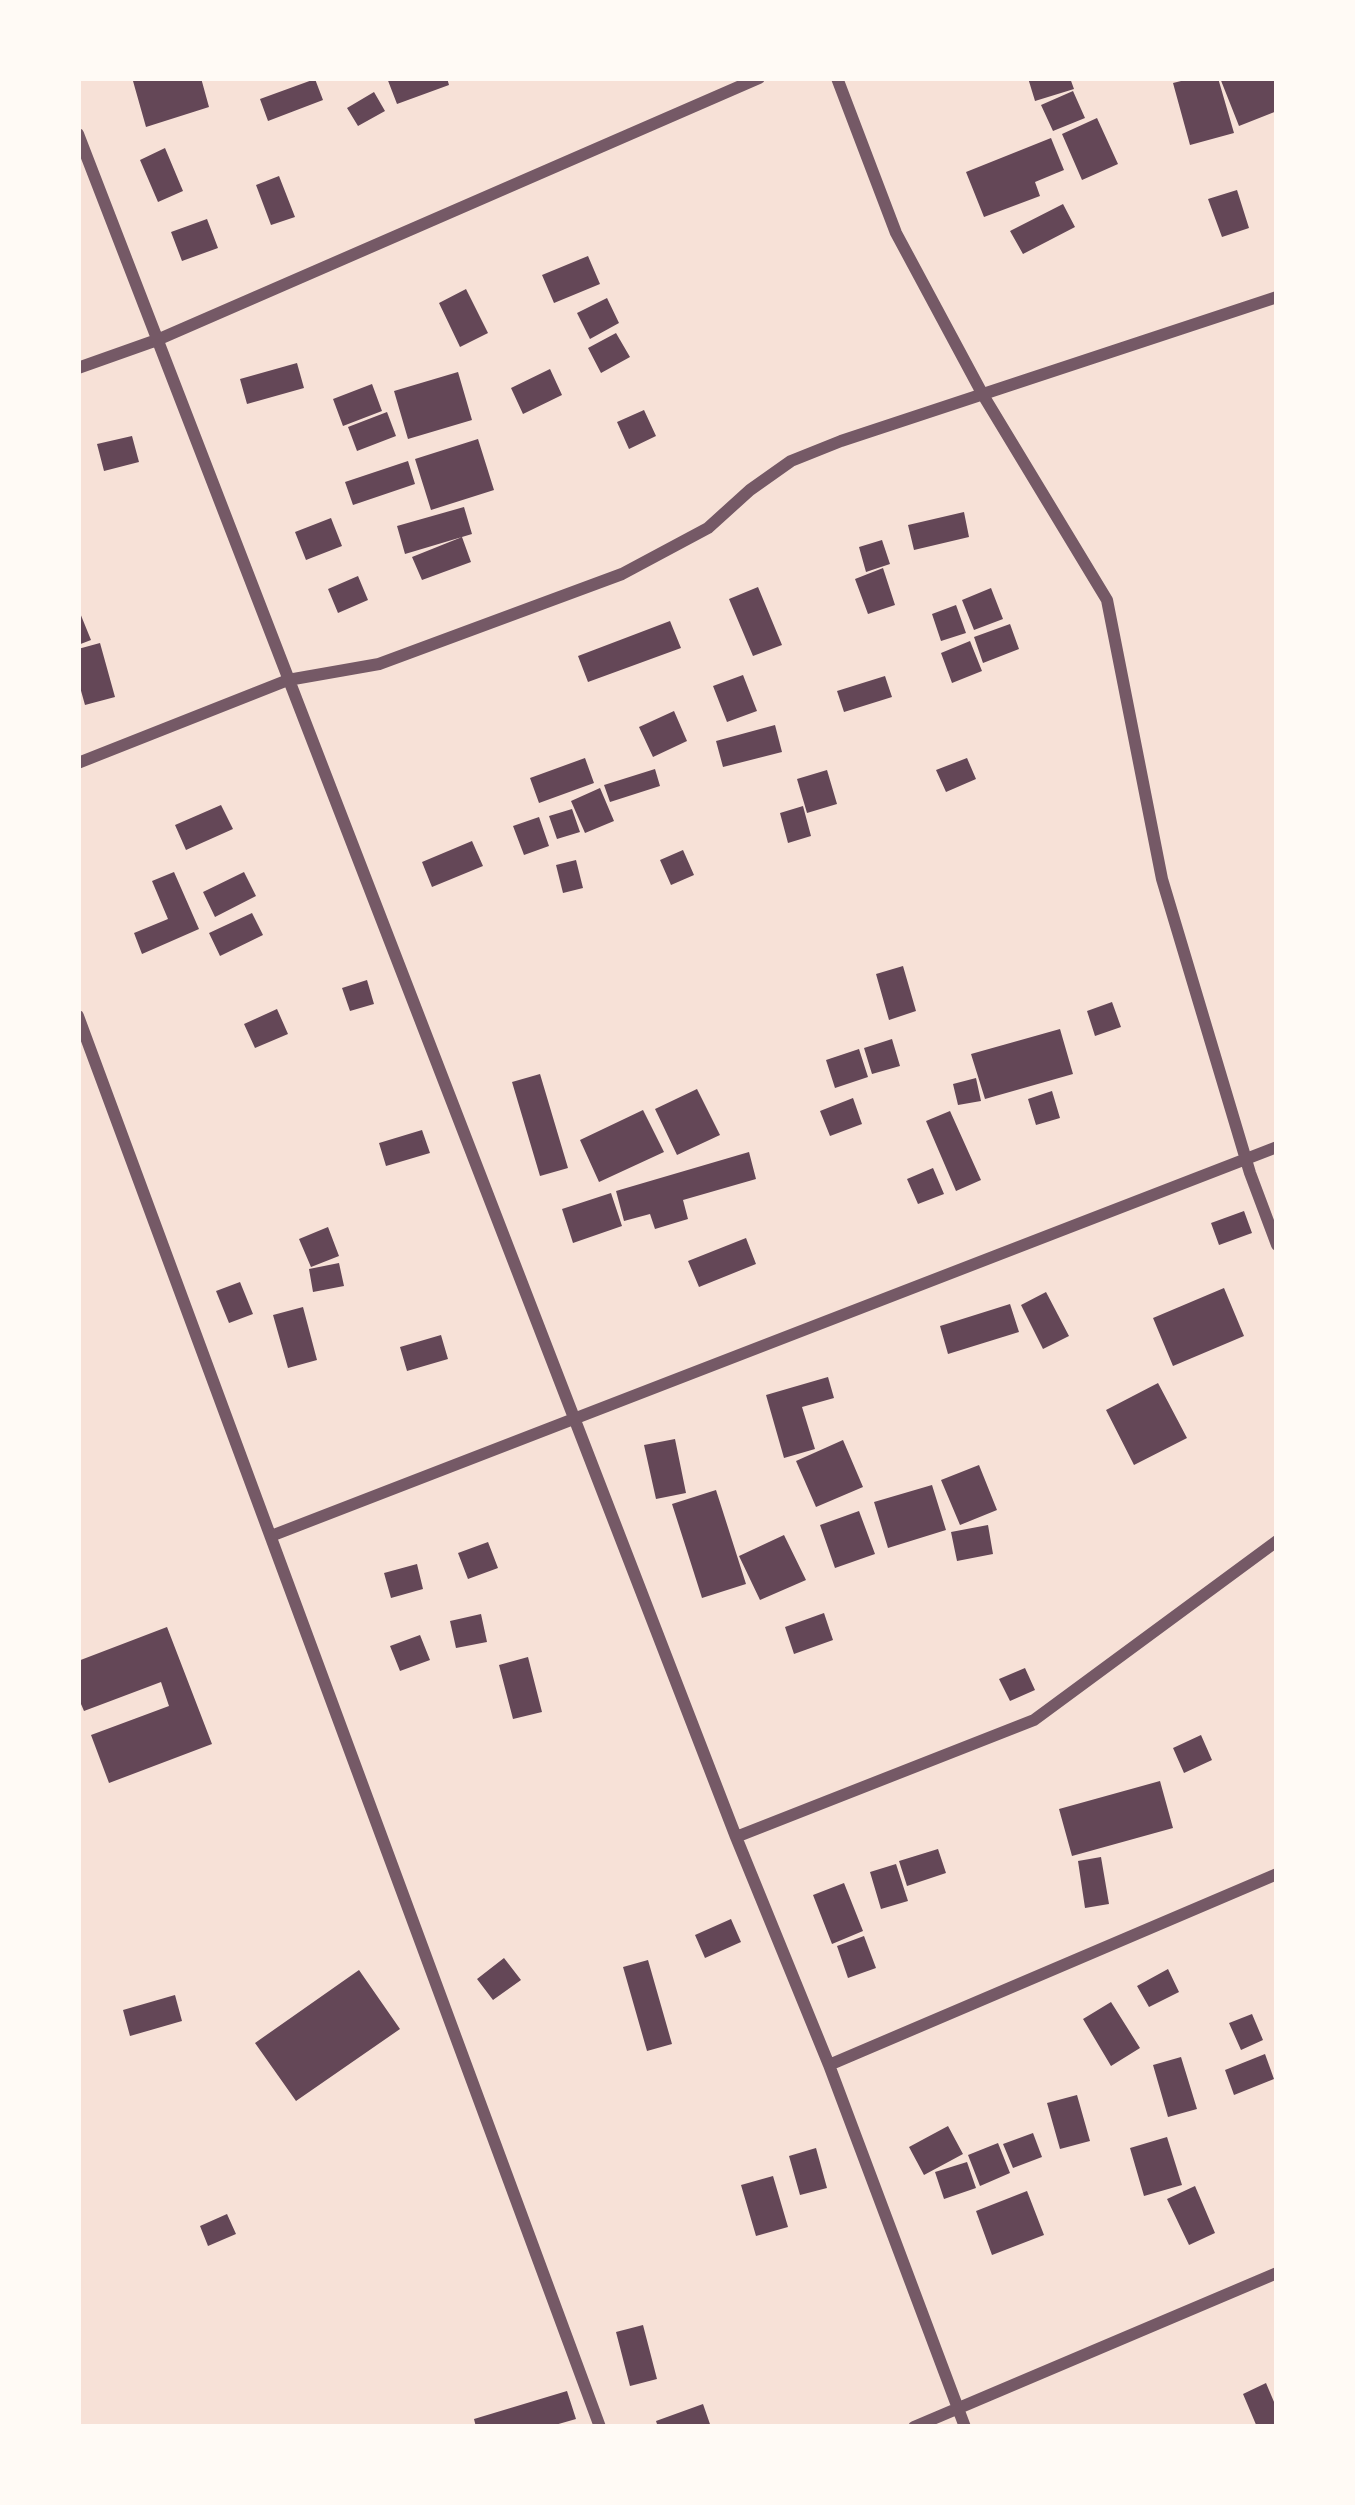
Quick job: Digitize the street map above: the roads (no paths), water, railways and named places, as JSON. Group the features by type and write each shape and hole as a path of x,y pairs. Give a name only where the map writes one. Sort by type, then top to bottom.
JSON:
{"street":[{"path":"78,368 157,340 759,78"},
{"path":"837,78 896,233 983,395 1107,600 1162,879 1246,1159 1277,1245"},
{"path":"78,134 965,2427"},
{"path":"78,764 288,680 380,664 622,574 708,528 791,461 1277,297"},
{"path":"78,1016 600,2427"},
{"path":"271,1536 1277,1147"},
{"path":"736,1837 1034,1720 1277,1541"},
{"path":"829,2066 1277,1874"},
{"path":"914,2427 1277,2273"}]}
